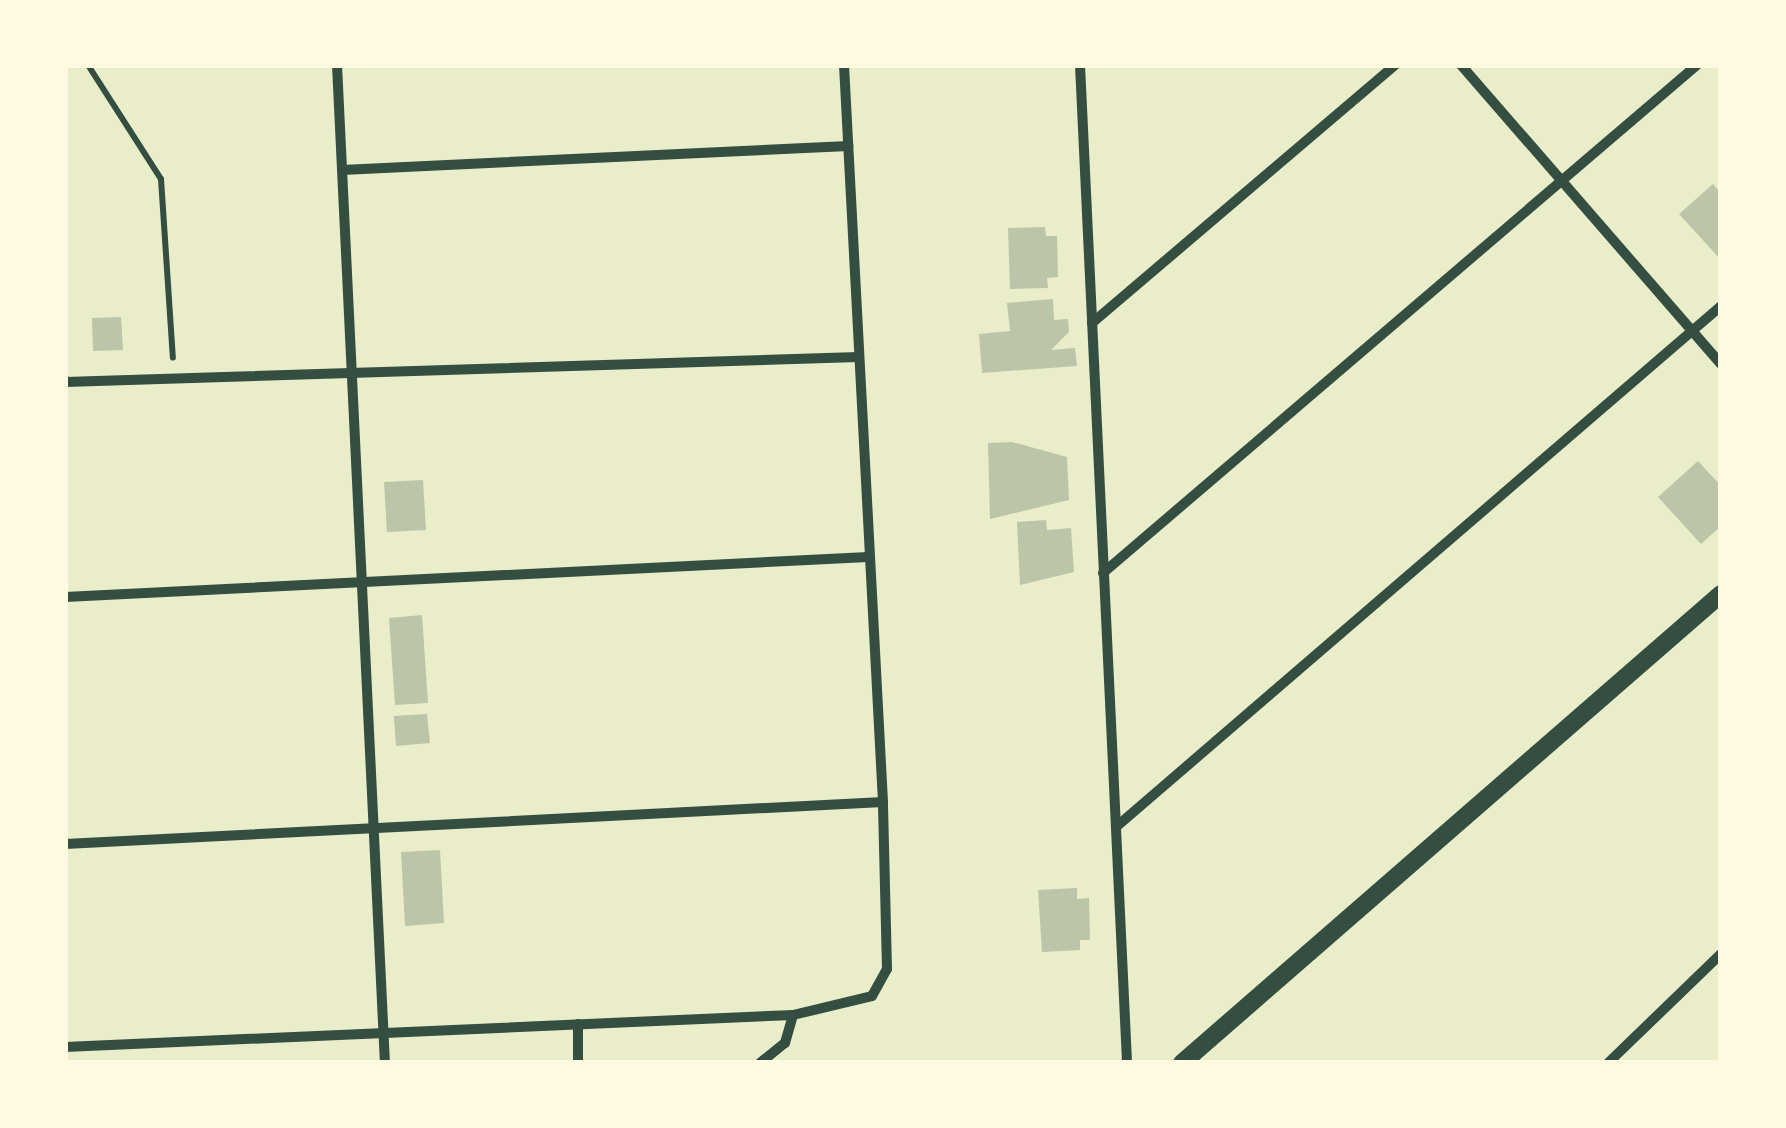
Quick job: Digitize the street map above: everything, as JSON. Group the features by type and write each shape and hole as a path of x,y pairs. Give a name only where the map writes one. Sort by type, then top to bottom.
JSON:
{"street":[{"path":"337,65 385,1063"},
{"path":"65,1047 384,1029 793,1014 858,1004 882,984 883,802 844,65"},
{"path":"1080,65 1127,1063"},
{"path":"1092,322 1395,65"},
{"path":"1461,65 1721,364"},
{"path":"1104,573 1697,65"},
{"path":"342,170 848,146"},
{"path":"1116,828 1721,306"},
{"path":"65,382 859,357"},
{"path":"65,597 868,557"},
{"path":"1182,1063 1721,594"},
{"path":"65,844 883,802"},
{"path":"1608,1063 1721,954"},
{"path":"760,1063 785,1042 793,1014"},
{"path":"578,1024 578,1063"}],"path":[{"path":"88,65 161,179 175,379"}],"building":[{"path":"1713,184 1721,193 1721,260 1679,214"},
{"path":"1045,227 1046,236 1057,236 1058,277 1047,278 1048,288 1010,289 1008,228"},
{"path":"1053,299 1054,320 1068,319 1069,332 1051,350 1075,348 1077,366 982,373 979,334 1010,331 1007,303"},
{"path":"121,317 123,350 93,351 92,318"},
{"path":"1012,442 1067,457 1069,500 990,519 988,443"},
{"path":"1698,461 1721,486 1721,526 1701,544 1658,497"},
{"path":"423,480 426,530 387,532 384,482"},
{"path":"1046,520 1047,530 1071,528 1074,572 1020,585 1017,522"},
{"path":"422,615 428,703 395,705 389,618"},
{"path":"427,714 430,743 396,746 394,716"},
{"path":"440,850 444,923 405,926 401,852"},
{"path":"1077,888 1077,899 1089,898 1090,940 1080,940 1080,950 1042,952 1038,890"}]}
